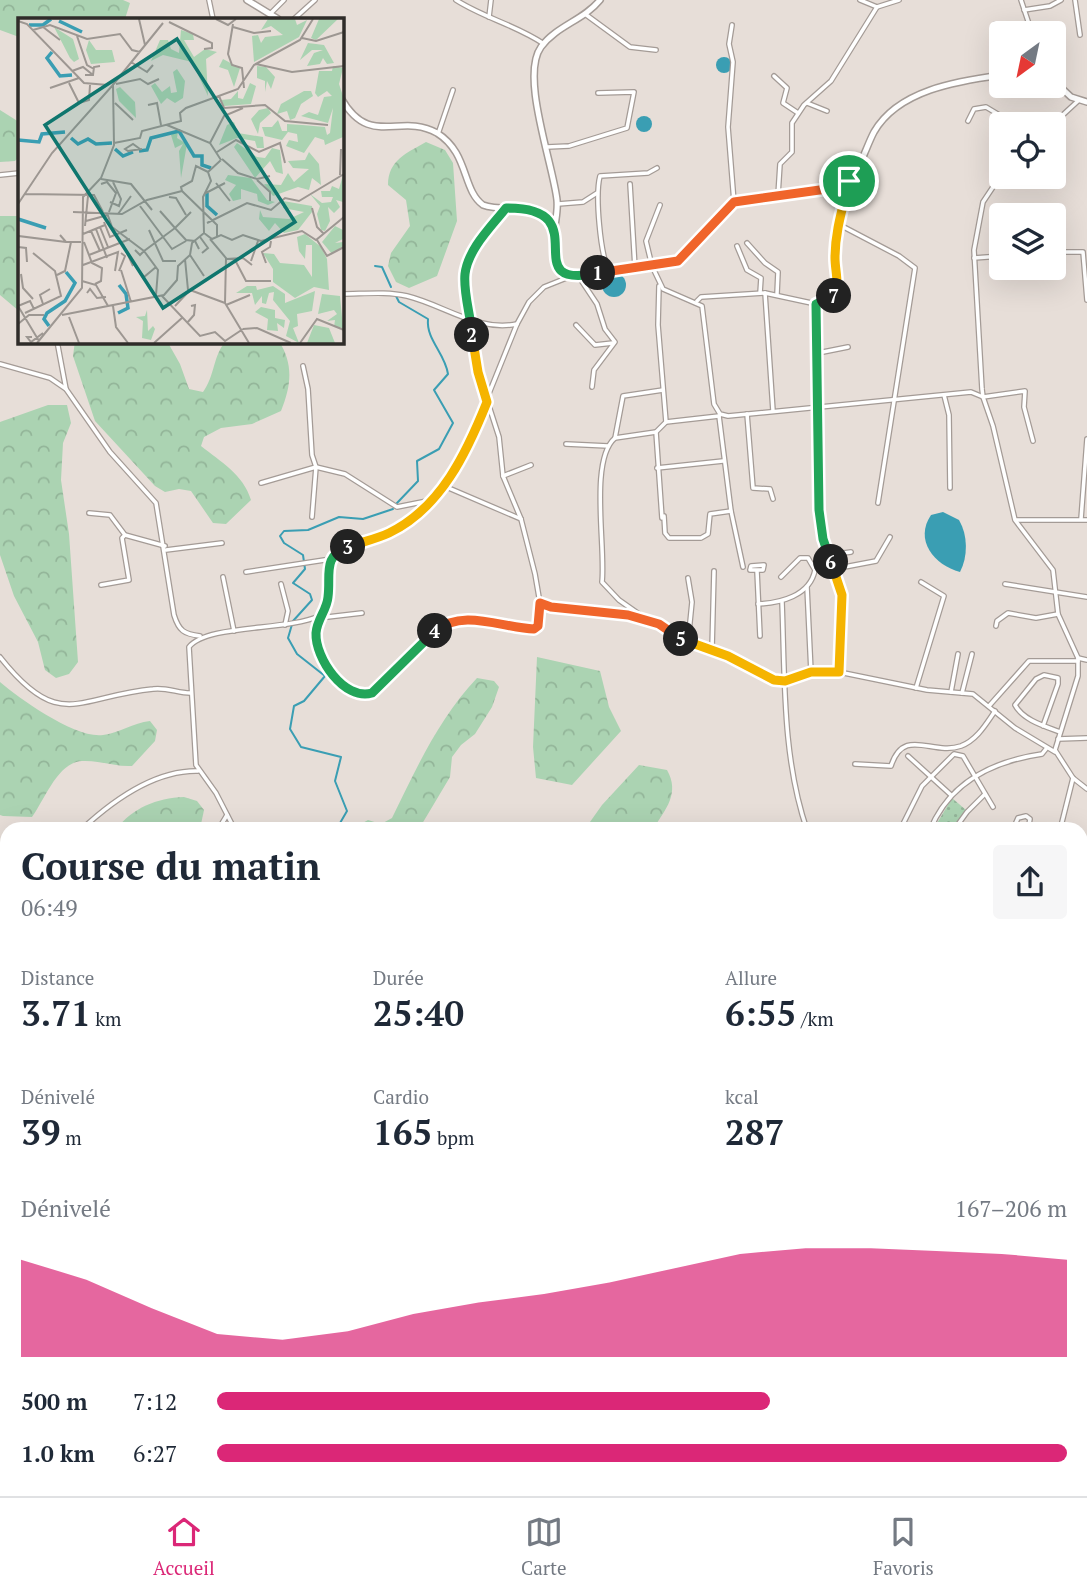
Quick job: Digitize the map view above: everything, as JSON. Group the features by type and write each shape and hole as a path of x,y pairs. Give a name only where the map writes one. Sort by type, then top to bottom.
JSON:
{"main road":[{"path":"247,0 277,18"},
{"path":"600,0 544,44 533,72 558,204 554,230 558,267 569,277 652,266 682,259 734,202 834,188 849,181 880,123 904,103 956,82 989,77"},
{"path":"1066,90 1079,100 1087,102"},
{"path":"343,101 354,118 365,124 424,128 438,134 459,155 478,201 490,208 542,213 554,230"}],"street":[{"path":"209,0 213,18"},
{"path":"271,13 284,0"},
{"path":"295,18 314,0"},
{"path":"456,0 489,17 520,28 544,44"},
{"path":"489,17 491,0"},
{"path":"860,0 877,7 899,0"},
{"path":"1021,0 1028,21"},
{"path":"1024,9 1050,6 1061,0"},
{"path":"1075,0 1080,35"},
{"path":"778,195 780,164 791,154 790,129 798,113 831,81 877,7"},
{"path":"584,13 630,47 656,50"},
{"path":"732,25 729,44 733,62 728,115 734,202"},
{"path":"774,76 787,88 783,103 798,113"},
{"path":"438,134 453,90"},
{"path":"547,147 569,146 627,128 634,92 598,93"},
{"path":"1066,112 1079,100"},
{"path":"807,103 827,111"},
{"path":"968,121 974,109 986,107 994,112"},
{"path":"609,272 603,256 597,193 601,174 644,173 657,168"},
{"path":"0,175 18,173"},
{"path":"697,301 701,297 763,293 816,304 830,299 836,291 838,224 849,181"},
{"path":"631,184 635,268"},
{"path":"992,189 983,202 974,258 983,397 993,426 1016,520 1049,563 1057,592 1058,614 1078,659 1078,676 1057,739 1056,752 1073,778 1087,789"},
{"path":"558,204 583,202 597,193"},
{"path":"660,205 646,241 660,284 671,295 697,301 705,313 714,404 719,415 723,461 743,567"},
{"path":"506,208 481,240 468,264 465,276 475,359 487,402 500,444 503,476 521,519 540,603 538,626 534,629 508,628 470,620 445,624 378,688 364,694 348,689 335,679 318,645 319,617 328,598 331,559 338,550 396,529 444,486 469,443 487,402 517,324 530,302 544,287 569,277"},
{"path":"838,224 914,266 878,503"},
{"path":"747,243 765,263 778,272 777,294"},
{"path":"737,246 747,270 761,278 773,411"},
{"path":"1066,252 1083,252 1087,300"},
{"path":"974,258 989,257"},
{"path":"579,277 597,303 605,329 615,343"},
{"path":"660,284 658,325 666,422"},
{"path":"343,293 406,296 495,327 517,324"},
{"path":"816,304 819,510 823,539 842,595 839,672"},
{"path":"576,325 595,345 615,343"},
{"path":"57,343 66,388"},
{"path":"592,387 594,370 615,343"},
{"path":"818,353 848,347"},
{"path":"0,364 50,378 66,388 110,452 156,503 178,628 184,634 200,636 362,613"},
{"path":"303,366 308,389 308,424 316,467 313,517"},
{"path":"663,390 623,396 615,438 608,446 600,490 604,547 602,582 619,600 647,620 688,642 712,649 768,678 785,681 811,672 839,672 876,677 916,688 977,696 1046,749 1056,752"},
{"path":"615,438 656,432 666,422 719,415 971,392 983,397 1025,391 1026,416 1033,441"},
{"path":"944,395 949,415 950,488"},
{"path":"747,414 753,488 770,489 773,499"},
{"path":"656,432 663,534"},
{"path":"1081,519 1087,439"},
{"path":"566,444 608,446"},
{"path":"657,468 723,461"},
{"path":"503,476 531,465"},
{"path":"261,483 316,467 345,474 397,507 429,501"},
{"path":"444,486 521,519"},
{"path":"664,516 667,537 701,538 708,534 710,514 731,511"},
{"path":"89,513 112,516 125,535 165,548 222,543"},
{"path":"1016,520 1087,520"},
{"path":"101,585 128,580 121,538 125,535"},
{"path":"834,569 876,561 890,537"},
{"path":"829,555 851,552"},
{"path":"758,604 782,602 807,586 815,572 806,558 797,559 781,577"},
{"path":"246,572 331,559"},
{"path":"712,649 714,571"},
{"path":"757,571 760,636"},
{"path":"223,577 234,631"},
{"path":"688,578 692,602 688,642"},
{"path":"916,688 944,596 921,582"},
{"path":"281,584 288,611 286,625"},
{"path":"1005,584 1087,597"},
{"path":"807,586 811,672"},
{"path":"782,602 784,699 797,801 804,822"},
{"path":"540,603 548,607 647,620"},
{"path":"996,626 999,619 1008,613 1036,618 1058,614"},
{"path":"200,636 188,650 198,771 216,793 231,822"},
{"path":"951,692 958,654"},
{"path":"962,693 972,654"},
{"path":"0,657 34,694 59,703 81,705 153,689 190,693"},
{"path":"989,706 1029,661 1087,660"},
{"path":"1042,726 1058,684 1058,678 1054,676 1036,678 1016,705 1018,710 1042,726 1060,732"},
{"path":"855,764 891,766 898,750 907,745 941,748 962,746 978,734 995,711"},
{"path":"1057,739 1087,738"},
{"path":"935,822 951,795 975,775 1003,762 1042,754 1046,749"},
{"path":"903,822 909,806 930,776 957,754 963,757 993,807"},
{"path":"908,756 951,795"},
{"path":"89,822 102,810 150,783 175,772 198,771"},
{"path":"1062,822 1073,778"},
{"path":"959,822 985,794"},
{"path":"223,822 227,815"},
{"path":"1016,822 1018,818 1026,816 1029,822"}],"green space":[{"path":"0,0 123,0 130,3 125,18 18,18 18,37 0,30"},
{"path":"0,110 18,121 18,158 15,161 0,162"},
{"path":"426,142 445,150 453,163 457,221 437,276 409,288 396,282 388,266 391,253 410,226 406,200 388,185 389,176 400,158"},
{"path":"0,216 18,216 18,310 0,295"},
{"path":"75,343 168,343 180,364 189,389 203,392 225,343 280,343 289,367 287,393 281,411 252,424 221,428 204,437 201,446 237,476 251,500 226,524 213,523 191,491 179,489 165,492 155,486 95,421 73,356"},
{"path":"48,405 67,405 71,423 63,443 61,480 69,534 78,662 69,674 56,678 45,670 38,642 14,596 0,555 0,422"},
{"path":"537,657 600,671 609,707 621,731 572,785 536,778 533,747"},
{"path":"477,678 494,681 499,687 492,707 475,734 461,745 452,757 450,777 423,822 385,822 392,818 419,763 463,693"},
{"path":"0,682 34,707 78,731 103,735 150,721 157,730 155,741 132,766 82,761 73,763 59,774 32,817 0,815"},
{"path":"639,765 667,770 671,778 670,801 658,822 590,822"},
{"path":"184,797 197,801 204,810 201,822 123,822 138,810 164,799"},
{"path":"952,798 966,810 957,822 938,822"}],"water":[{"path":"721,57 727,57 732,65 730,71 721,73 716,68 716,62"},
{"path":"644,116 652,124 644,132 636,124"},
{"path":"614,273 622,277 626,285 622,293 614,297 606,293 602,285 606,277"},
{"path":"943,512 959,520 964,532 966,553 960,572 942,564 929,550 926,542 926,524 931,515"}],"waterway":[{"path":"375,266 382,267 391,287"},
{"path":"396,296 399,302 428,319 430,334 448,374 434,390 453,423 439,449 417,461 418,481 397,503"},
{"path":"341,822 347,811 335,781 341,757 301,747 290,729 294,706 304,701 325,676 297,654 288,638 293,621 312,600 310,594 293,583 305,569 303,555 284,543 280,536 284,531 308,530 339,517 363,519 393,509"}],"route":[{"path":"849,181 838,224 836,291 830,299 816,304 819,510 823,539 842,595 839,672 811,672 785,681 774,680 712,649 678,638 659,624 647,620 628,615 548,607 540,603 536,629 508,628 470,620 456,620 437,629 372,693 355,692 338,683 320,652 316,636 319,616 328,598 331,559 338,550 391,532 408,520 452,476 469,443 487,402 475,359 465,276 468,264 481,240 506,208 531,209 548,217 554,230 559,269 567,276 575,278 675,263 691,251 734,202 834,188 849,181"}]}
